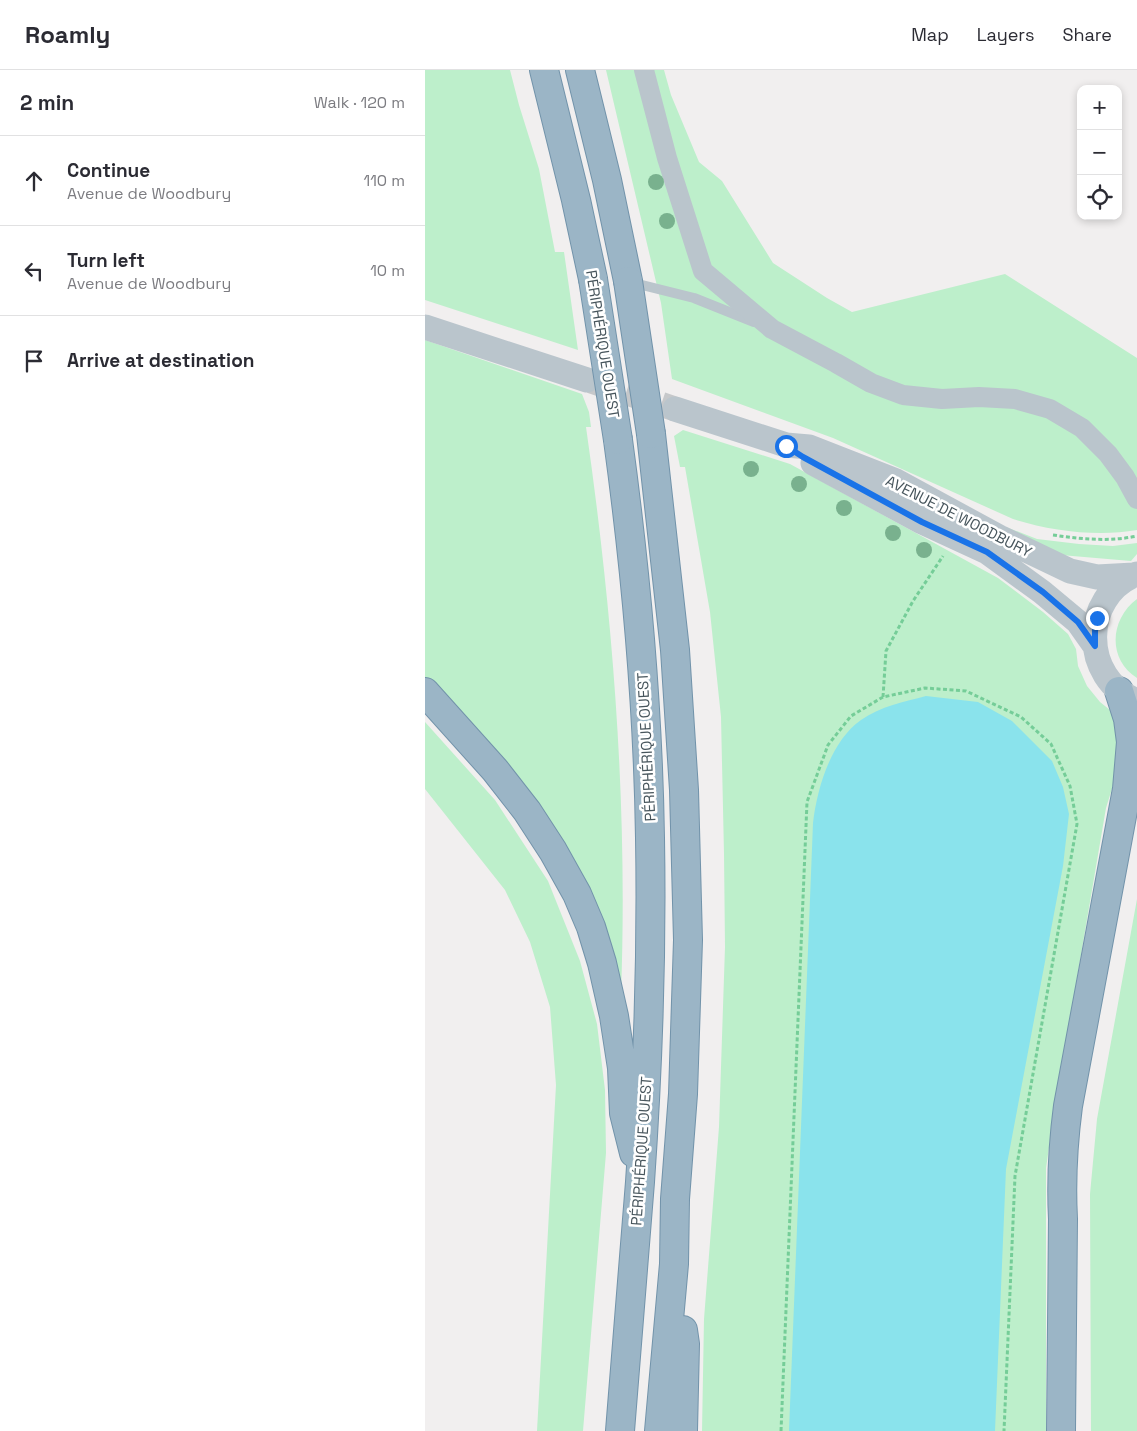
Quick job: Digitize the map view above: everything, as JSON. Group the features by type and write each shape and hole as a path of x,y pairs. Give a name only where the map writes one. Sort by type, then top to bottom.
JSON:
{"highway":[{"name":"PÉRIPHÉRIQUE OUEST","path":"544,70 593,279 618,440 628,518 646,734 650,837 647,1053 640,1182 620,1431"},
{"path":"580,70 607,180 628,281 651,434 675,650 684,790 688,940 683,1094 675,1199 674,1264 659,1431"},
{"path":"425,692 495,770 527,810 577,894 591,927 602,963 614,1016 622,1068 624,1113 640,1182"},
{"path":"1061,1431 1063,1228 1061,1185 1064,1138 1127,789 1131,742 1128,696"},
{"path":"1079,1431 1080,1148 1087,1099 1137,824"},
{"path":"674,1264 685,1344 683,1431"}],"street":[{"path":"644,70 667,158 703,271 771,329 871,383 903,395 942,399 979,397 1015,399 1050,409 1082,428 1108,454 1125,477 1137,499"},
{"path":"425,327 587,380"},
{"name":"AVENUE DE WOODBURY","path":"675,409 786,446 922,522 987,552 1043,592 1078,622 1095,646"},
{"name":"AVENUE DE WOODBURY","path":"786,446 809,447 896,481 999,537 1070,571 1097,577 1135,575"},
{"name":"AVENUE DE WOODBURY","path":"1128,696 1110,682 1097,658 1095,646 1096,624 1103,604 1111,593 1135,575"}],"lane":[{"path":"628,281 694,298 771,329"}],"path":[{"path":"883,697 886,651 913,601 955,537"},
{"path":"781,1431 807,802 828,745 851,716 883,697 925,688 966,691 1021,717 1051,744 1070,786 1077,824 1015,1176 1004,1431"}],"green space":[{"path":"425,70 510,70 539,169 555,252 564,252 578,350 425,300"},
{"path":"606,70 664,70 671,95 699,162 722,181 773,263 852,312 1005,274 1137,358 1137,530 1107,533 1075,532 1043,527 1013,519 833,438 672,379 661,303"},
{"path":"425,340 582,394 589,412 591,427 586,427 596,498 611,639 620,781 623,923 621,994 594,920 425,682"},
{"path":"683,430 790,464 998,578 1043,612 1068,634 1076,649 1078,666 1087,686 1116,718 1119,766 1106,808 1046,1168 1046,1431 702,1431 704,1319 719,1127 725,947 724,854 721,717 710,612 685,467 680,467 674,436"},
{"path":"1006,527 1037,539 1113,546 1137,543 1137,554 1131,561 1049,554"},
{"path":"1137,599 1137,678 1127,670 1121,660 1117,650 1116,639 1121,617"},
{"path":"425,722 495,800 548,881 580,961 597,1024 605,1090 606,1153 583,1431 537,1431 556,1085 550,1007 530,942 505,890 425,789"},
{"path":"1137,899 1137,1431 1091,1431 1090,1194 1097,1119"}],"water":[{"path":"926,696 978,702 1012,721 1052,761 1063,787 1069,814 1063,866 1006,1169 995,1431 789,1431 815,809 827,766 841,740 850,729 877,711"}],"tunnel":[{"path":"591,381 675,409"}],"route":[{"path":"786,446 922,522 987,552 1043,592 1078,622 1095,646 1097,618"}]}
